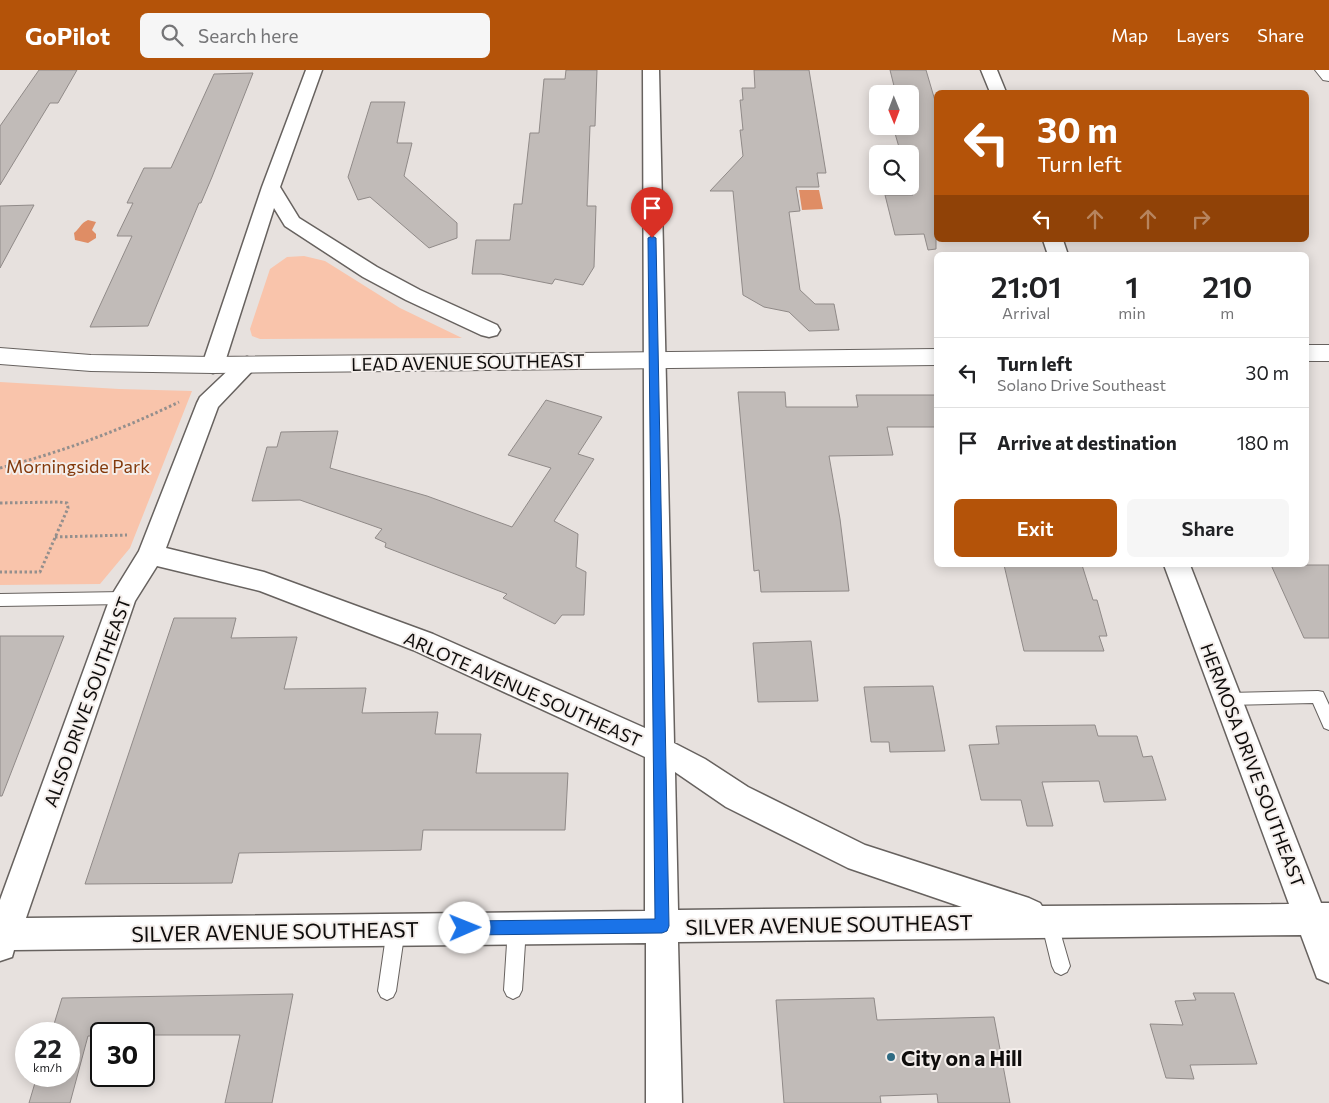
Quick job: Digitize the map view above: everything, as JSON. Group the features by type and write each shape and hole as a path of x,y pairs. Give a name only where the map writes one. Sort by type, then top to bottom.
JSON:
{"main road":[{"path":"1324,70 1329,76"},
{"path":"1309,353 1329,353"},
{"name":"LEAD AVENUE SOUTHEAST","path":"0,356 91,363 217,378 247,364 934,357"}],"street":[{"name":"ALISO DRIVE SOUTHEAST","path":"1,938 123,598 151,554 208,403 217,378 271,187 314,70"},
{"path":"650,70 664,1103"},
{"path":"989,70 997,90"},
{"name":"LEAD AVENUE SOUTHEAST","path":"271,187 292,222 370,272 413,295 489,330"},
{"name":"ARLOTE AVENUE SOUTHEAST","path":"151,554 264,582 423,642 607,724 695,768 737,797 859,858 1049,921"},
{"name":"HERMOSA DRIVE SOUTHEAST","path":"1177,567 1228,699 1321,919 1329,966"},
{"name":"SILVER AVENUE SOUTHEAST","path":"1,938 396,929 1321,919"}],"lane":[{"path":"0,600 123,598"},
{"path":"1228,699 1318,698 1329,723"},
{"path":"1049,921 1061,966"},
{"path":"513,990 517,928"},
{"path":"387,991 396,929"}],"path":[{"path":"0,468 38,459 78,446 121,430 182,401"},
{"path":"0,503 67,503 68,508 40,572 0,572"},
{"path":"55,537 130,535"}],"green space":[{"path":"304,256 325,261 400,308 462,338 260,339 252,336 250,329 270,269 287,257"},
{"name":"Morningside Park","path":"0,382 192,391 130,548 100,584 0,585"}],"shaded area":[{"path":"799,190 819,190 823,209 802,210"},
{"path":"88,220 96,222 92,230 96,234 96,238 88,243 75,240 74,233"}],"building":[{"path":"39,70 77,70 58,103 50,103 0,185 0,126"},
{"path":"566,70 597,70 595,126 590,126 587,206 596,206 594,267 583,285 555,279 552,284 501,274 472,274 476,240 510,240 514,204 522,204 530,133 539,133 544,79 565,79"},
{"path":"754,70 809,70 826,173 817,173 819,187 796,187 800,211 789,212 800,290 815,304 834,304 839,330 809,331 789,312 764,307 743,295 733,191 710,191 743,156 740,130 743,130 740,100 743,100 742,88 755,88"},
{"path":"890,70 926,70 934,97 934,242 936,242 936,249 928,250 924,234 895,235 885,195 919,195 919,145 898,145 895,135 919,135 919,85 894,85"},
{"path":"253,73 212,177 201,203 199,203 148,326 90,327 132,236 117,236 133,203 127,203 144,168 171,168 214,74"},
{"path":"371,102 405,102 397,143 412,143 404,176 457,223 457,238 429,248 370,197 358,200 348,177"},
{"path":"34,205 0,268 0,206"},
{"path":"738,392 785,392 786,407 858,407 856,395 934,395 934,427 887,427 893,455 829,456 840,519 849,591 761,592 759,570 754,571"},
{"path":"546,400 602,417 578,454 594,459 554,521 578,534 576,567 586,572 584,615 562,615 555,624 503,598 507,594 385,547 386,543 375,538 382,529 300,500 252,501 267,447 277,447 281,432 338,431 330,468 427,496 512,527 551,468 508,455"},
{"path":"1329,565 1329,638 1304,638 1272,567"},
{"path":"1004,567 1083,567 1093,600 1097,600 1107,636 1099,636 1104,651 1024,651"},
{"path":"174,618 236,618 231,638 297,637 284,689 366,688 362,713 438,712 435,734 481,734 476,773 568,773 565,830 423,830 421,850 239,853 232,883 85,884"},
{"path":"0,636 64,636 2,796 0,796"},
{"path":"811,641 818,701 758,702 753,643"},
{"path":"933,686 945,751 890,752 889,742 871,742 864,687"},
{"path":"1095,725 1098,736 1137,736 1143,757 1152,756 1166,800 1104,802 1099,781 1042,782 1053,826 1027,826 1021,800 981,800 969,745 999,744 996,726"},
{"path":"1193,993 1234,993 1257,1064 1190,1065 1194,1079 1166,1078 1150,1024 1183,1025 1175,1001 1196,1000"},
{"path":"293,994 272,1103 225,1103 240,1035 155,1035 155,1022 90,1022 90,1036 88,1036 80,1066 80,1022 55,1022 62,998"},
{"name":"City on a Hill","path":"874,998 877,1020 994,1017 1010,1103 938,1103 937,1094 880,1096 881,1103 784,1103 776,1000"},
{"path":"34,1087 74,1087 70,1103 29,1103"}],"place":[{"name":"City on a Hill","path":"891,1057"}],"route":[{"path":"465,928 662,926 652,238"}]}
